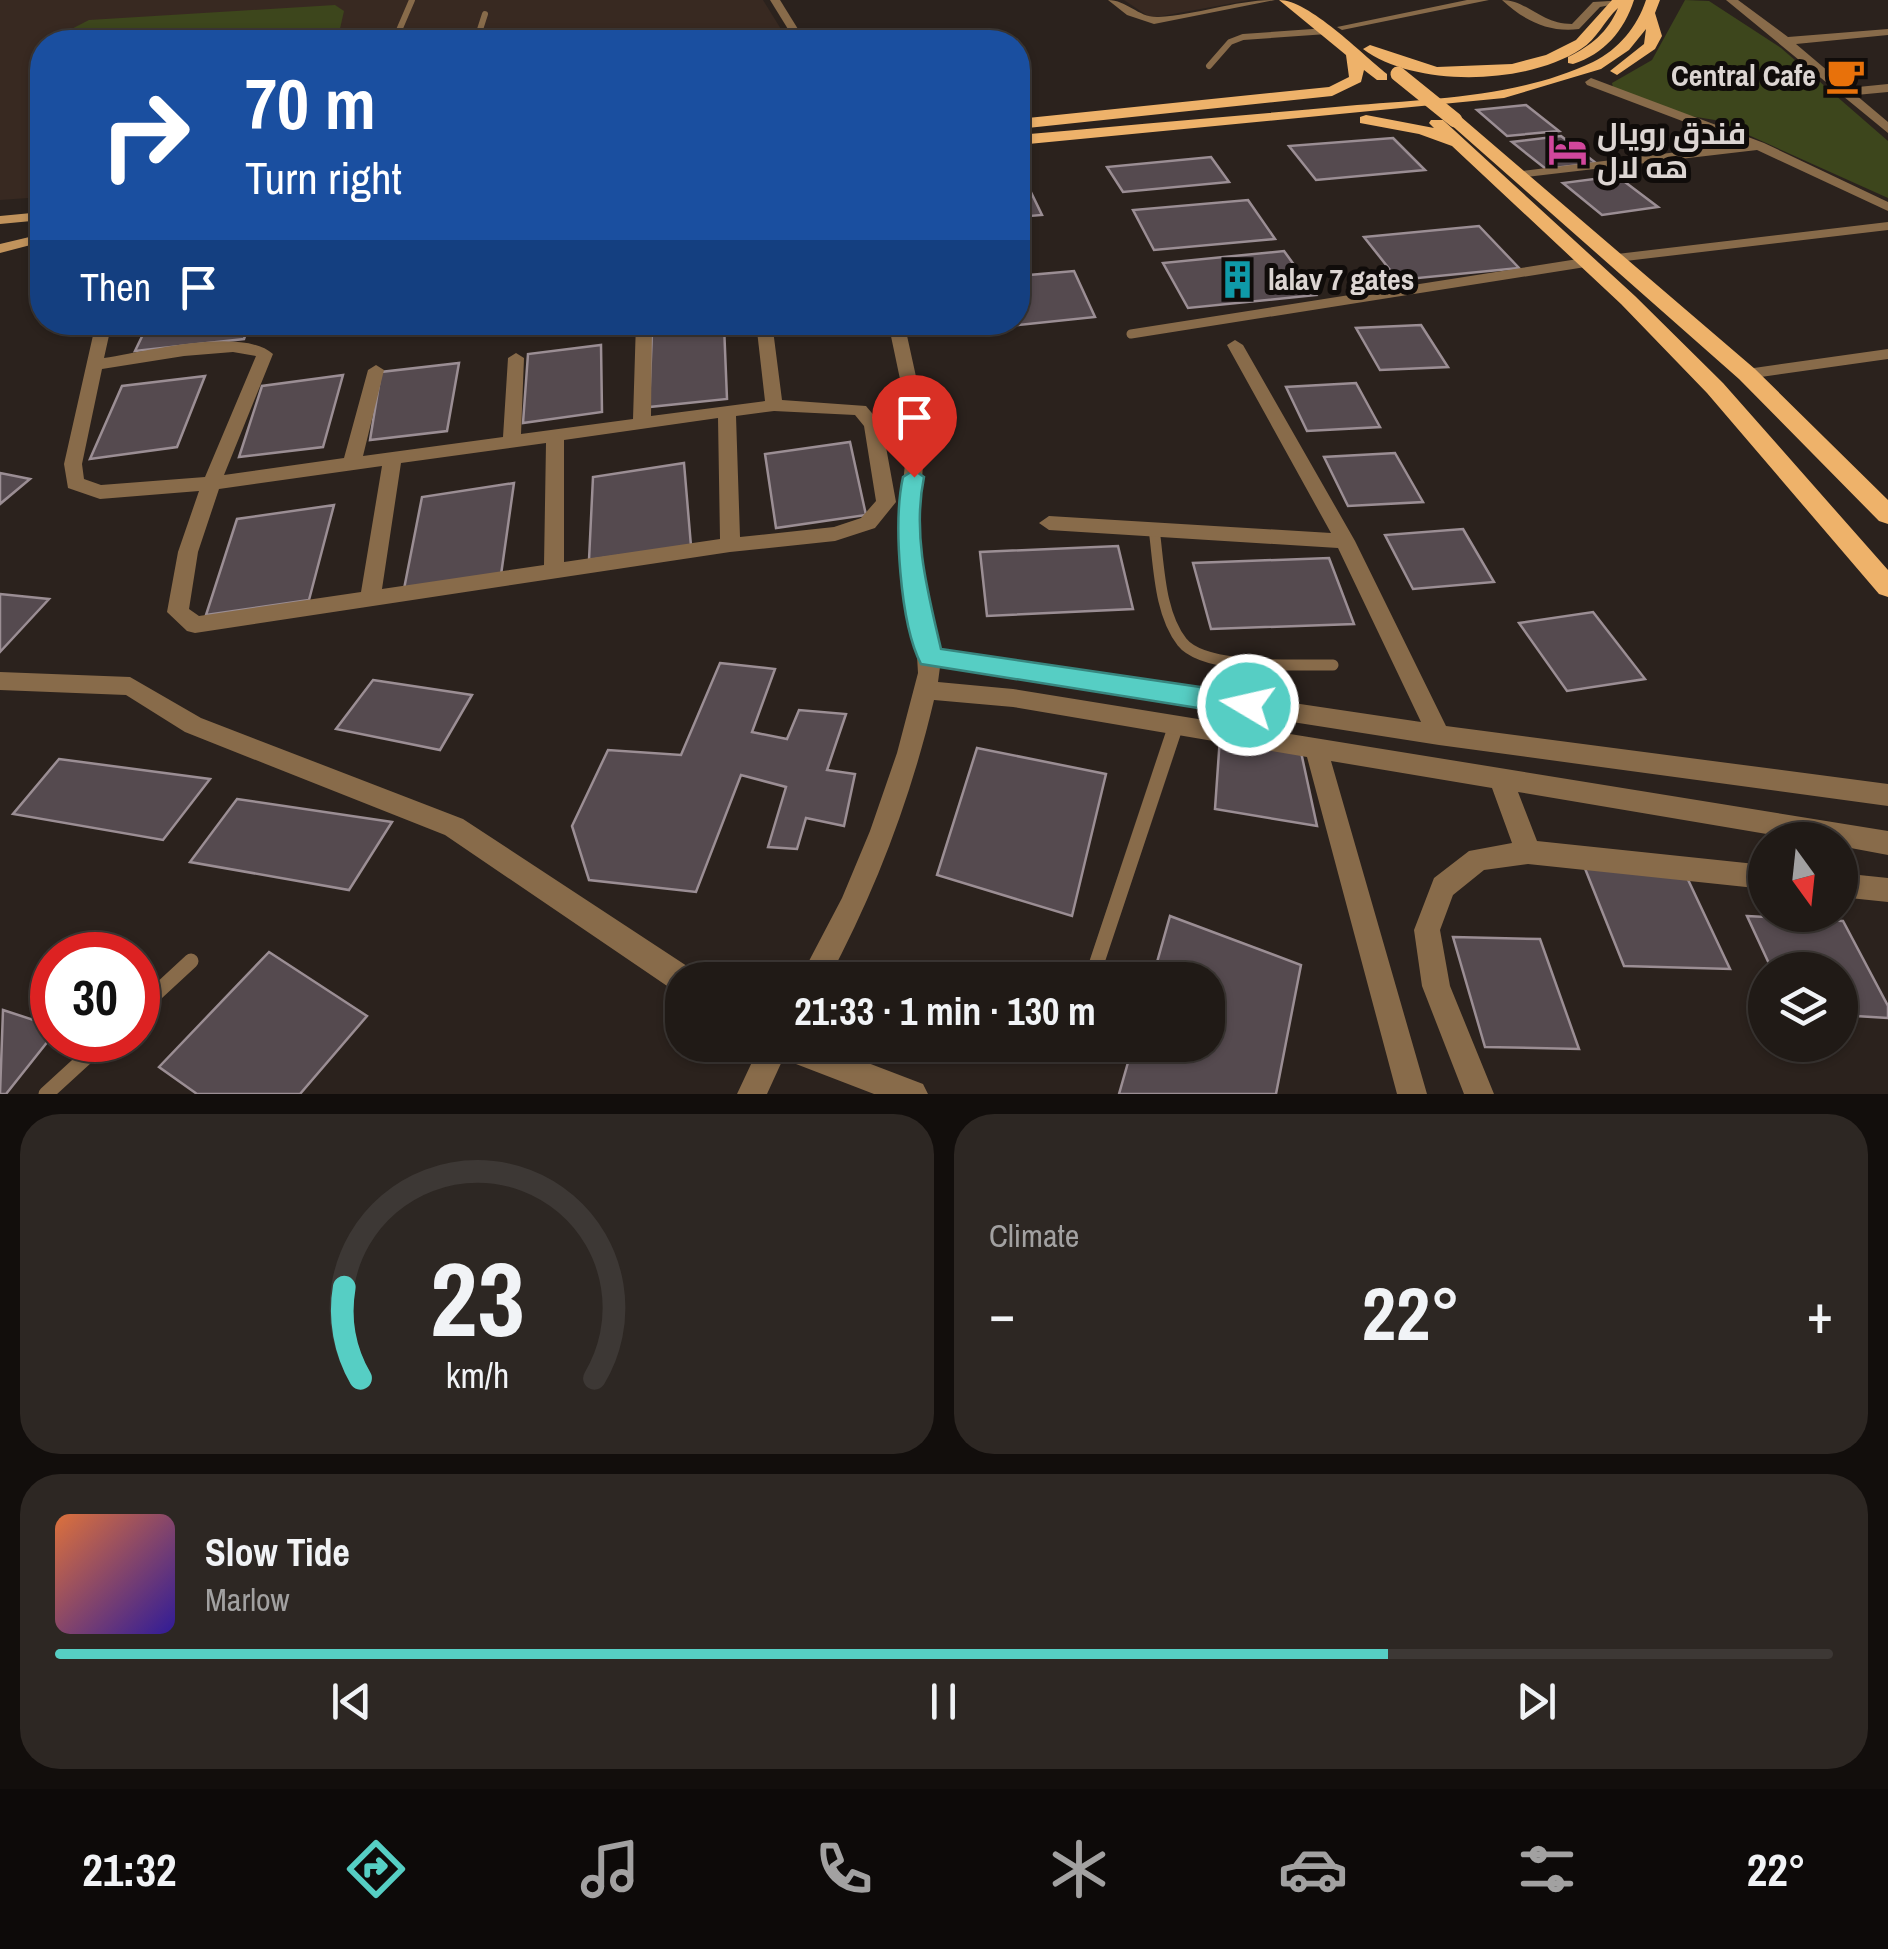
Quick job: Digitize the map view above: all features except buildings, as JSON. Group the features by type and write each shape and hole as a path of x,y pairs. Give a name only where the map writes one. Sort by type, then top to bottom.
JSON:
{"main road":[{"path":"1286,0 1370,49 1441,72 1510,68 1548,58 1582,42 1620,2"},
{"path":"1030,125 1332,91 1356,79 1357,67 1335,29 1306,0"},
{"path":"1030,125 1349,100 1501,80 1546,70 1595,49 1612,32 1620,2"},
{"path":"1489,146 1467,110 1477,100 1591,82 1630,64 1655,36 1651,7"},
{"path":"1030,142 1402,105 1518,89 1599,65 1618,54 1651,7"},
{"path":"1370,49 1390,76"},
{"path":"1350,50 1390,76 1446,122 1489,146 1522,174 1747,374 1888,514"},
{"path":"1030,143 1113,141 1354,120 1404,125 1460,145"},
{"path":"1446,122 1460,145 1588,262 1715,388 1888,587"},
{"path":"0,220 30,217"},
{"path":"0,236 30,235"},
{"path":"0,249 30,239"}],"street":[{"path":"775,0 794,30"},
{"path":"1113,0 1131,13 1154,21 1270,0"},
{"path":"1335,29 1484,0"},
{"path":"1508,0 1532,19 1563,28 1575,27 1597,4 1620,2"},
{"path":"1717,0 1749,14"},
{"path":"1730,0 1786,41 1888,128"},
{"path":"1786,41 1888,32"},
{"path":"1591,82 1760,146 1888,206"},
{"path":"1847,92 1888,88"},
{"path":"1522,174 1760,146"},
{"path":"1617,258 1888,226"},
{"path":"94,366 227,347 258,348 266,354 213,483 178,589 178,612 195,624 835,534 868,524 886,502 873,425 860,410 774,405 213,483 100,492 76,484 73,464 94,366 101,335"},
{"path":"642,424 644,335"},
{"path":"766,335 774,405"},
{"path":"823,962 848,914 903,780 930,657 911,568 908,532 917,456 917,408 899,335"},
{"path":"1235,345 1346,541 1439,735"},
{"path":"1747,374 1888,354"},
{"path":"512,442 516,358"},
{"path":"352,464 376,370"},
{"path":"727,412 730,546"},
{"path":"554,572 555,436"},
{"path":"370,599 393,458"},
{"path":"1049,523 1346,541"},
{"path":"930,657 1439,735 1888,795"},
{"path":"1013,698 1018,670"},
{"path":"0,682 130,686 194,725 454,827 665,968"},
{"path":"925,690 1013,698 1888,843"},
{"path":"1316,748 1412,1094"},
{"path":"1501,779 1528,852"},
{"path":"1480,1094 1436,986 1427,930 1443,886 1478,859 1528,852 1748,875"},
{"path":"1858,887 1888,890"},
{"path":"752,1094 767,1062"},
{"path":"828,1062 913,1094"}],"lane":[{"path":"399,30 412,0"},
{"path":"480,30 485,14"},
{"path":"1208,66 1230,42 1242,37 1335,29"},
{"path":"1131,334 1588,262"},
{"path":"1154,530 1169,615 1184,647 1208,659 1333,665"},
{"path":"1097,962 1176,725"},
{"path":"160,990 191,961"},
{"path":"46,1094 81,1062"}],"shaded area":[{"path":"0,0 763,0 782,30 30,30 30,198 0,200"},
{"path":"1124,0 1250,0 1151,18"}],"green space":[{"path":"1685,0 1709,1 1781,48 1888,141 1888,198 1715,120 1665,112 1613,88 1612,83 1652,60"},
{"path":"335,5 344,11 340,30 69,30 89,20"}],"place":[{"name":"Central Cafe","path":"1846,75"},
{"name":"فندق رويال هه لال","path":"1567,150"},
{"name":"lalav 7 gates","path":"1238,279"}],"route":[{"path":"914,477 909,499 911,568 930,657 1248,705"}]}
